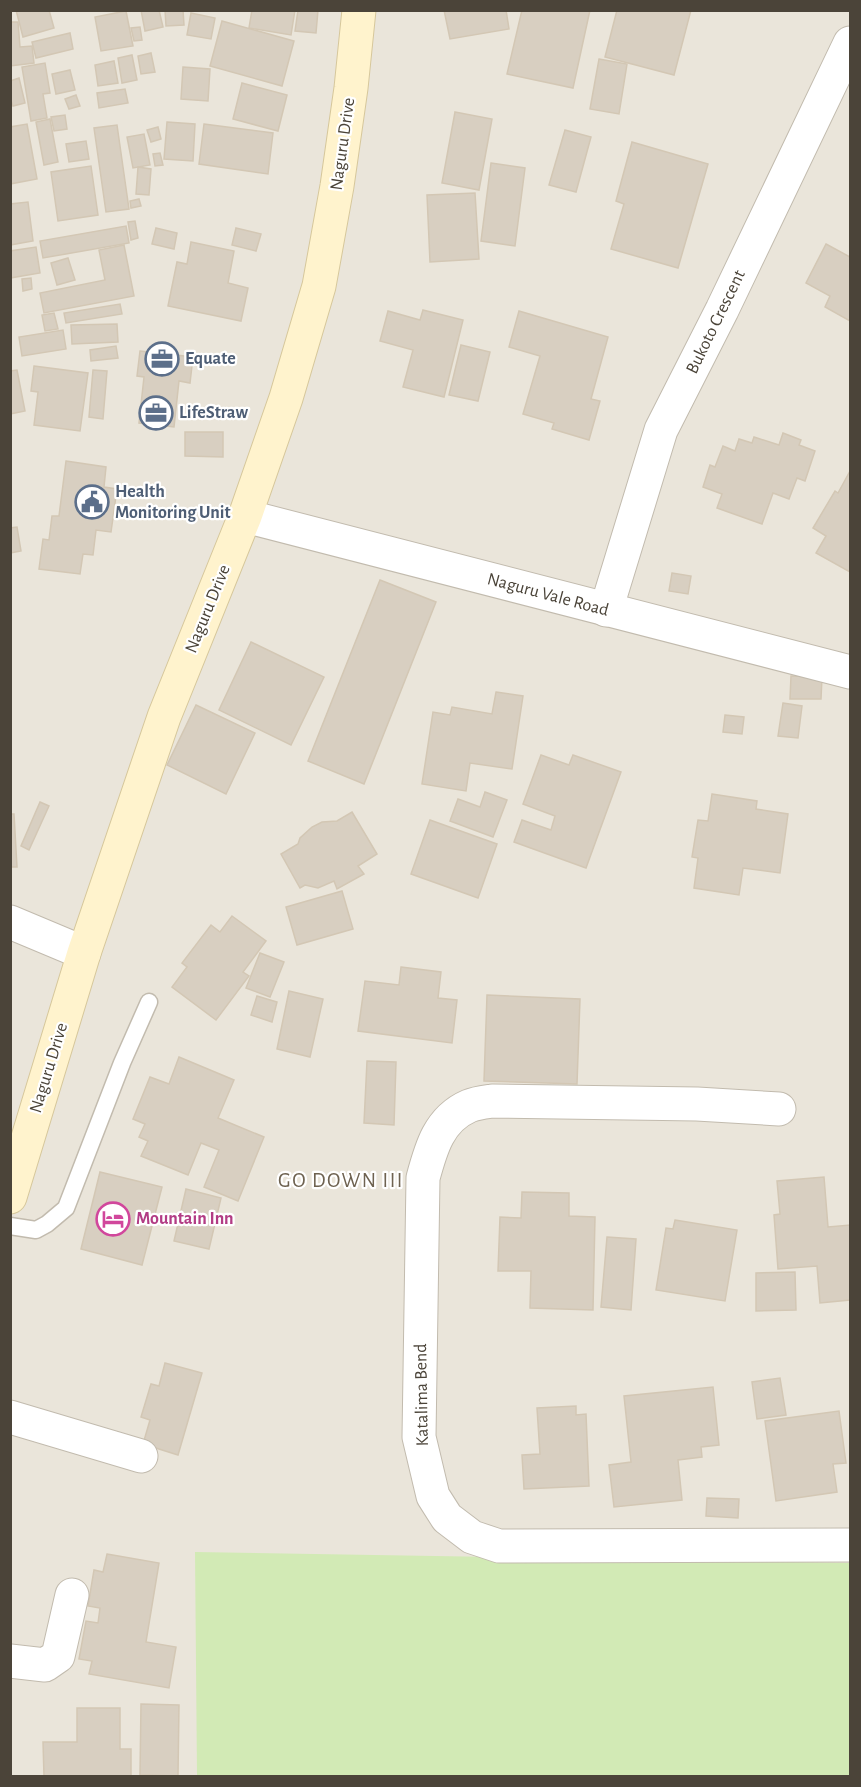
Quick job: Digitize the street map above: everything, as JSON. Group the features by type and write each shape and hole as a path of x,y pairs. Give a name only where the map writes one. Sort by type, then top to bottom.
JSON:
{"street":[{"name":"Naguru Drive","path":"10,1197 84,953 164,717 245,516 286,398 319,286 337,186 359,10"},
{"name":"Bukoto Crescent","path":"606,610 661,430 722,310 850,43"},
{"name":"Naguru Vale Road","path":"245,516 850,672"},
{"path":"10,922 84,953"},
{"name":"Katalima Bend","path":"779,1109 697,1104 492,1101 471,1105 452,1116 438,1133 429,1153 423,1178 419,1437 433,1496 447,1518 472,1537 499,1546 850,1545"},
{"path":"10,1417 141,1456"},
{"path":"10,1661 45,1665 54,1661 58,1656 72,1595"}],"lane":[{"path":"10,1226 36,1230 66,1208 122,1063 149,1002"}],"shaded area":[{"path":"11,11 850,11 850,1776 11,1776"}],"green space":[{"path":"195,1552 850,1563 850,1776 197,1776"}],"building":[{"path":"16,10 49,10 54,28 23,37"},
{"path":"141,10 159,10 163,27 145,31"},
{"path":"165,10 183,10 184,25 166,26"},
{"path":"252,10 295,10 291,35 249,28"},
{"path":"298,10 318,10 316,33 295,31"},
{"path":"444,10 506,10 509,29 450,39"},
{"path":"522,10 590,10 573,88 507,74"},
{"path":"617,10 691,10 674,75 605,57"},
{"path":"126,11 133,46 101,51 95,17"},
{"path":"191,13 215,18 211,39 187,35"},
{"path":"222,21 294,41 282,86 210,66"},
{"path":"10,22 18,22 20,47 32,46 34,63 10,66"},
{"path":"140,27 142,40 134,41 131,28"},
{"path":"70,33 73,49 36,58 32,42"},
{"path":"151,53 155,72 141,74 138,56"},
{"path":"132,55 137,80 122,83 118,58"},
{"path":"599,59 627,64 619,114 590,109"},
{"path":"114,61 118,83 98,86 95,65"},
{"path":"45,63 50,93 43,94 47,118 31,121 22,67"},
{"path":"183,67 210,69 208,101 181,99"},
{"path":"70,70 75,90 56,94 52,74"},
{"path":"19,78 25,103 13,106 10,98 10,81"},
{"path":"242,83 287,95 278,131 233,119"},
{"path":"125,89 128,103 99,108 97,93"},
{"path":"76,95 80,106 69,109 65,99"},
{"path":"455,112 492,119 479,190 442,183"},
{"path":"65,115 67,129 54,131 51,117"},
{"path":"50,119 58,162 44,165 36,122"},
{"path":"167,122 195,124 193,161 164,159"},
{"path":"27,124 37,179 10,184 10,127"},
{"path":"204,124 273,133 268,174 199,164"},
{"path":"117,125 129,209 106,212 94,128"},
{"path":"158,127 161,139 151,142 147,130"},
{"path":"565,130 591,137 576,192 549,185"},
{"path":"144,134 150,165 133,168 127,137"},
{"path":"86,141 89,159 69,162 66,144"},
{"path":"632,142 708,164 678,268 611,249 624,204 616,201"},
{"path":"160,153 163,165 155,166 153,154"},
{"path":"491,163 525,168 515,246 481,241"},
{"path":"91,166 98,215 58,221 51,172"},
{"path":"138,167 151,169 149,195 136,194"},
{"path":"475,193 479,259 430,262 427,195"},
{"path":"139,199 141,206 131,208 130,201"},
{"path":"28,202 33,241 10,245 10,204"},
{"path":"135,221 138,238 131,240 128,222"},
{"path":"126,226 129,243 43,258 40,241"},
{"path":"156,228 177,233 174,249 152,244"},
{"path":"236,228 261,234 256,251 232,245"},
{"path":"191,242 234,251 228,283 248,288 241,321 168,306 177,262 187,264"},
{"path":"826,244 850,257 850,321 825,307 830,296 806,283"},
{"path":"124,245 134,296 44,313 40,293 105,280 99,250"},
{"path":"36,247 40,273 10,278 10,251"},
{"path":"68,258 75,280 57,285 51,263"},
{"path":"31,278 32,289 23,291 22,279"},
{"path":"120,304 122,314 66,323 64,313"},
{"path":"423,310 463,320 444,397 403,387 413,350 380,341 388,311 420,320"},
{"path":"519,311 608,337 591,399 600,401 589,440 552,429 554,423 523,414 540,356 509,347"},
{"path":"54,313 58,329 45,331 42,315"},
{"path":"117,324 118,342 72,344 71,325"},
{"path":"63,330 66,349 22,356 19,337"},
{"path":"461,345 490,352 478,401 449,395"},
{"path":"116,346 118,358 91,361 90,350"},
{"path":"140,351 193,357 190,383 179,381 174,427 139,423 144,377 137,376"},
{"path":"34,366 88,373 80,431 34,425 38,392 31,391"},
{"path":"17,370 25,411 10,414 10,371"},
{"path":"93,370 107,371 103,419 89,417"},
{"path":"185,432 223,432 223,457 185,456"},
{"path":"783,433 801,440 799,445 815,451 805,481 797,478 789,499 773,493 762,524 717,508 722,494 703,487 710,465 715,467 723,446 735,451 739,439 752,443 754,437 779,445"},
{"path":"66,461 106,467 104,487 117,489 111,532 96,530 93,555 83,554 80,574 39,569 43,539 49,540 52,516 59,516"},
{"path":"850,471 850,572 816,553 826,536 813,528 835,491 838,493"},
{"path":"17,527 21,551 10,553 10,528"},
{"path":"672,573 691,576 688,594 669,591"},
{"path":"380,580 436,602 364,784 308,761"},
{"path":"251,642 324,677 291,745 219,710"},
{"path":"791,676 822,677 821,699 790,699"},
{"path":"496,692 523,696 512,769 470,763 466,791 422,784 433,712 450,715 452,707 492,714"},
{"path":"783,703 802,706 798,738 778,736"},
{"path":"196,705 255,733 226,794 167,765"},
{"path":"725,715 744,717 742,734 723,732"},
{"path":"541,755 569,765 573,755 621,772 586,868 514,842 522,820 551,830 555,816 523,804"},
{"path":"485,792 507,800 493,837 450,821 458,799 480,807"},
{"path":"712,794 757,801 756,809 788,814 780,873 743,868 739,895 694,888 698,858 692,857 698,820 708,821"},
{"path":"40,802 49,806 29,850 21,846"},
{"path":"352,812 377,854 358,866 364,874 337,889 334,881 318,888 305,885 300,888 281,854 298,844 300,838 312,827 322,822 337,821"},
{"path":"10,814 14,814 17,867 10,867"},
{"path":"430,820 497,844 478,898 411,874"},
{"path":"342,891 353,929 297,945 286,907"},
{"path":"232,916 266,941 243,972 249,976 216,1020 172,987 187,967 182,963 211,925 220,932"},
{"path":"260,953 284,962 270,997 246,988"},
{"path":"401,967 441,972 438,998 457,1000 452,1043 358,1031 365,981 399,985"},
{"path":"289,991 323,999 310,1057 277,1049"},
{"path":"487,995 580,999 577,1084 484,1081"},
{"path":"257,996 277,1002 272,1022 251,1015"},
{"path":"179,1057 234,1080 218,1118 264,1137 238,1201 204,1187 219,1150 201,1143 188,1175 141,1156 148,1141 139,1137 145,1124 133,1119 150,1077 169,1084"},
{"path":"367,1061 396,1062 394,1125 364,1123"},
{"path":"100,1172 162,1187 142,1265 81,1249"},
{"path":"824,1177 828,1227 850,1225 850,1300 820,1303 817,1266 778,1269 774,1215 780,1214 777,1181"},
{"path":"186,1189 221,1198 209,1249 174,1241"},
{"path":"522,1192 569,1193 569,1216 595,1217 593,1310 530,1308 531,1271 498,1271 500,1217 521,1218"},
{"path":"675,1220 737,1230 725,1301 656,1290 666,1228 673,1229"},
{"path":"607,1237 636,1239 631,1310 601,1307"},
{"path":"795,1272 796,1310 756,1311 756,1273"},
{"path":"165,1363 202,1373 178,1455 143,1444 150,1420 141,1417 151,1384 159,1386"},
{"path":"780,1378 786,1415 757,1419 752,1382"},
{"path":"713,1387 719,1445 701,1447 702,1457 678,1460 682,1500 614,1507 609,1465 631,1462 624,1396"},
{"path":"576,1406 576,1415 586,1414 589,1486 524,1489 522,1455 540,1454 537,1408"},
{"path":"839,1411 846,1463 833,1464 837,1492 776,1501 765,1421"},
{"path":"707,1498 739,1499 738,1518 706,1516"},
{"path":"107,1554 159,1563 146,1642 176,1647 169,1688 89,1674 92,1661 79,1659 86,1621 98,1623 100,1608 88,1606 94,1570 103,1572"},
{"path":"141,1704 179,1705 178,1776 140,1775"},
{"path":"77,1708 120,1708 120,1749 131,1749 131,1776 44,1776 43,1742 77,1742"}],"place":[{"name":"Equate","path":"162,359"},
{"name":"LifeStraw","path":"156,413"},
{"name":"Health Monitoring Unit","path":"92,502"},
{"name":"Mountain Inn","path":"113,1219"}],"district":[{"name":"GO DOWN III","path":"341,1180"}]}
